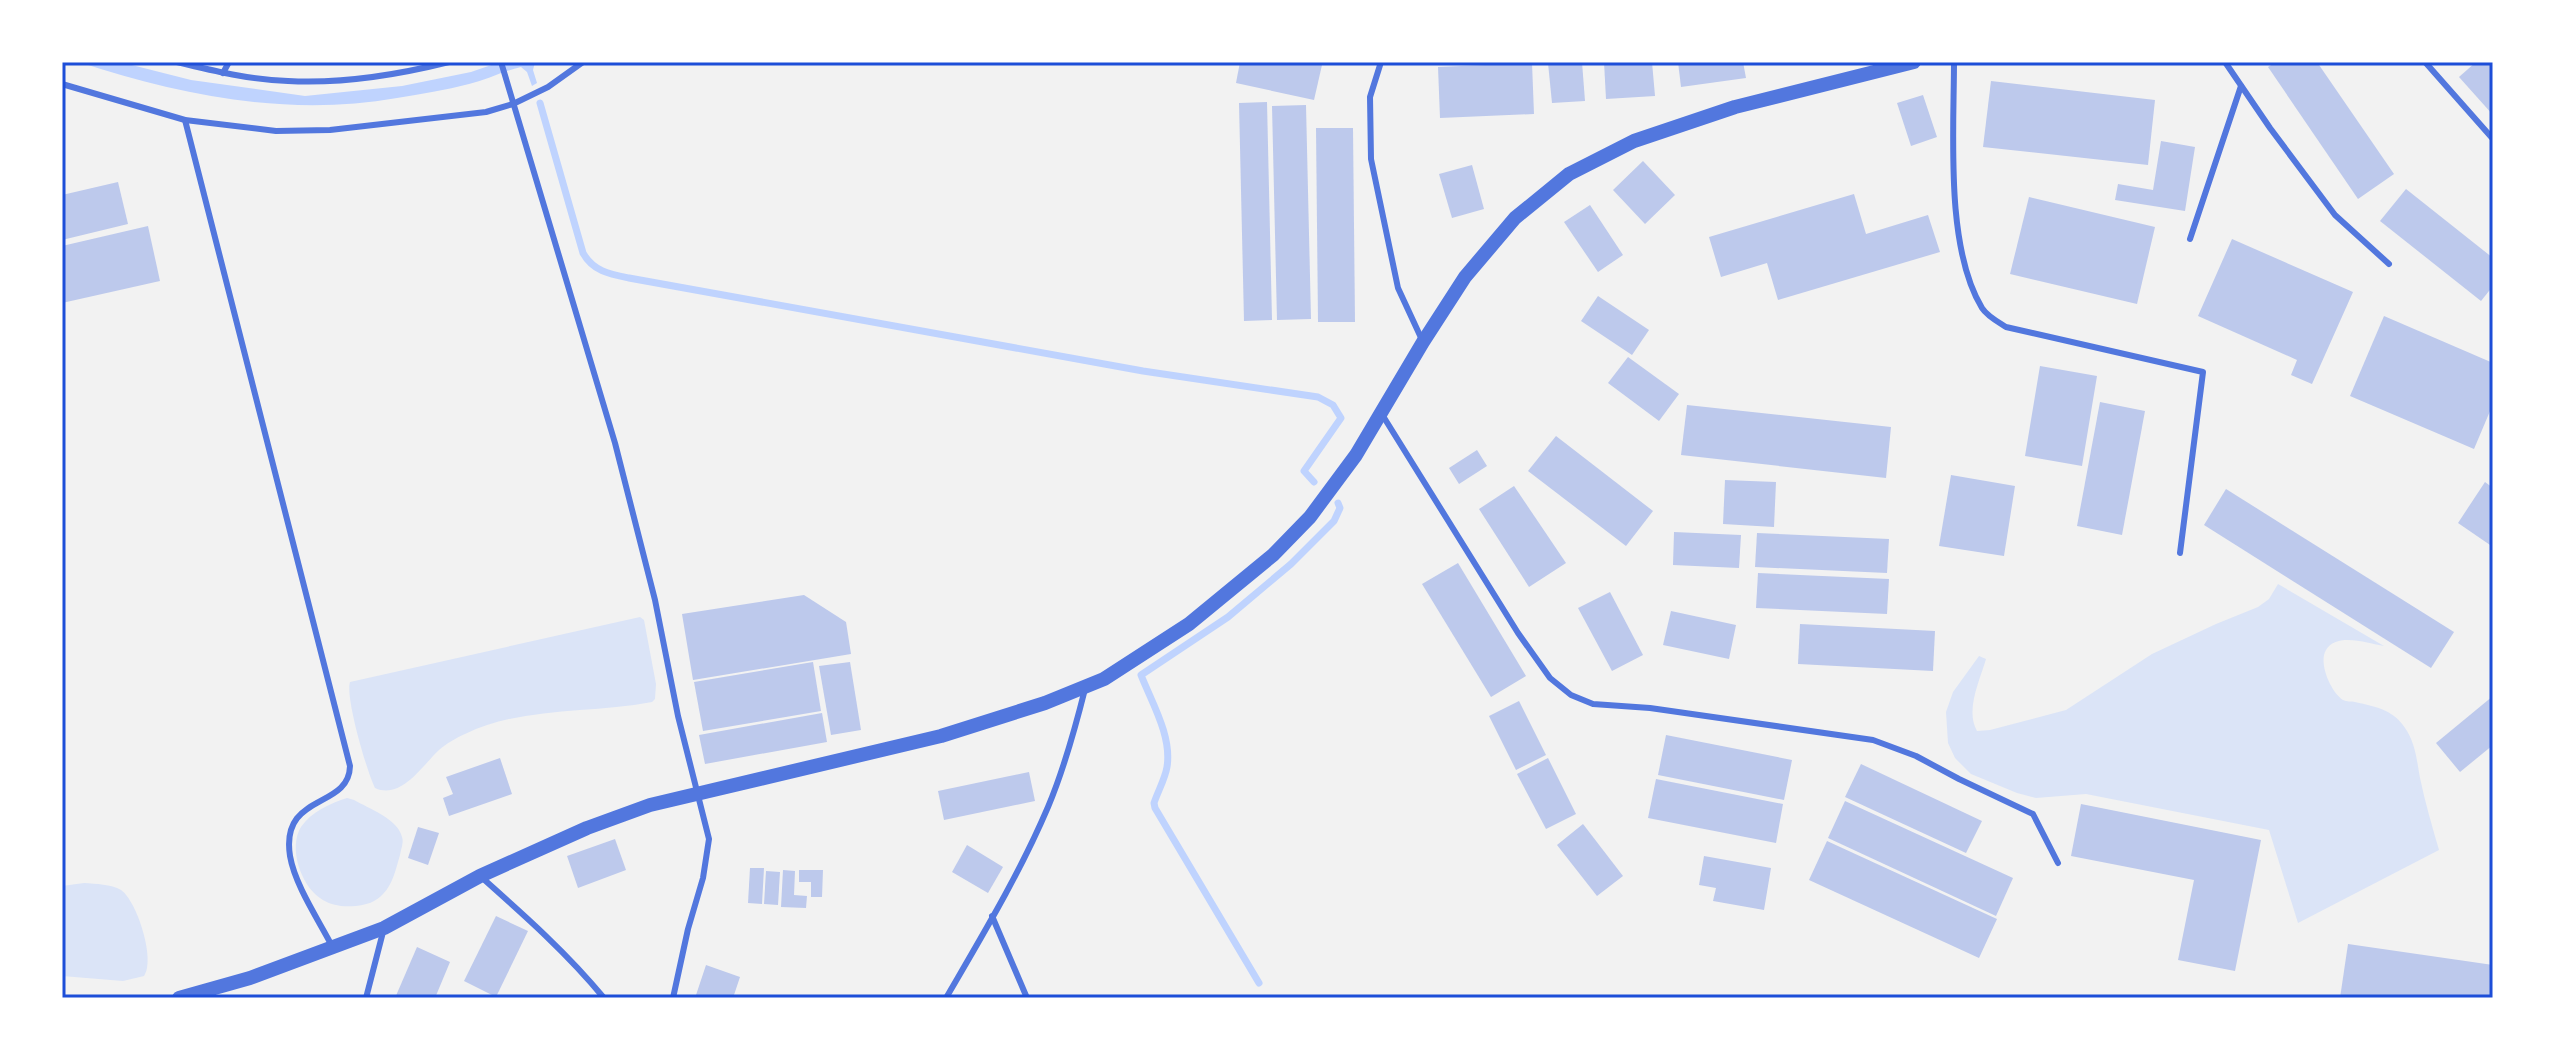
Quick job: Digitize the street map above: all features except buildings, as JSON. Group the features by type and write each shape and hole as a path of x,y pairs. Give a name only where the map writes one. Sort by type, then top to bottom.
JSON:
{"street":[{"path":"179,998 334,949 384,928 480,876 587,828 650,805 941,736 1004,717 1104,679 1189,624 1273,555 1310,517 1356,455 1465,277 1515,218 1569,174 1634,141 1735,107 1914,62"}],"lane":[{"path":"177,62 223,73 287,81 373,78 449,62"},
{"path":"223,73 229,62"},
{"path":"501,62 615,443 655,600 678,716 709,839 703,878 673,998"},
{"path":"62,84 185,120 276,131 330,130 486,112 513,104 548,87 583,62"},
{"path":"1381,62 1370,97 1371,159 1398,288 1423,342"},
{"path":"1954,62 1953,186 1971,285 1984,311 2006,327 2203,372 2180,553"},
{"path":"2225,62 2335,215 2389,264"},
{"path":"2425,62 2493,139"},
{"path":"2190,239 2241,86"},
{"path":"185,120 350,766 347,782 341,788 301,811 289,841 292,867 334,949"},
{"path":"1381,413 1518,633 1550,678 1571,695 1593,704 1650,708 1873,740 1916,756 2033,814 2058,863"},
{"path":"946,998 1048,808 1072,741 1086,686"},
{"path":"480,876 538,927 604,998"},
{"path":"992,916 1027,998"},
{"path":"366,998 384,928"}],"shaded area":[{"path":"2278,584 2384,646 2353,640 2337,641 2326,650 2324,656 2327,677 2343,700 2385,710 2397,718 2407,731 2439,850 2298,923 2269,830 2086,794 2036,798 1971,774 1955,758 1948,743 1946,712 1953,692 1979,656 1986,659 1973,705 1977,731 2066,710 2152,654 2258,607 2269,599"},
{"path":"640,617 644,620 656,684 652,702 533,715 487,725 439,750 402,785 385,790 375,788 354,718 350,682"},
{"path":"347,798 389,819 403,839 396,870 386,890 374,901 356,906 328,903 320,898 307,884 296,855 297,836 305,822 322,809"},
{"path":"84,883 113,887 127,896 146,945 148,957 144,976 123,981 62,976 62,886"}],"water":[{"path":"79,62 120,62 191,80 305,96 402,86 471,72 500,62 535,62 533,70 537,83 532,86 527,72 521,67 469,84 397,98 357,103 276,104 157,85"}],"waterway":[{"path":"540,103 583,253 602,271 1143,371 1318,397 1333,405 1341,418 1304,471 1314,482"},
{"path":"1259,983 1155,808 1167,767 1167,743 1141,675 1228,617 1291,564 1334,521 1340,508 1338,503"}]}
